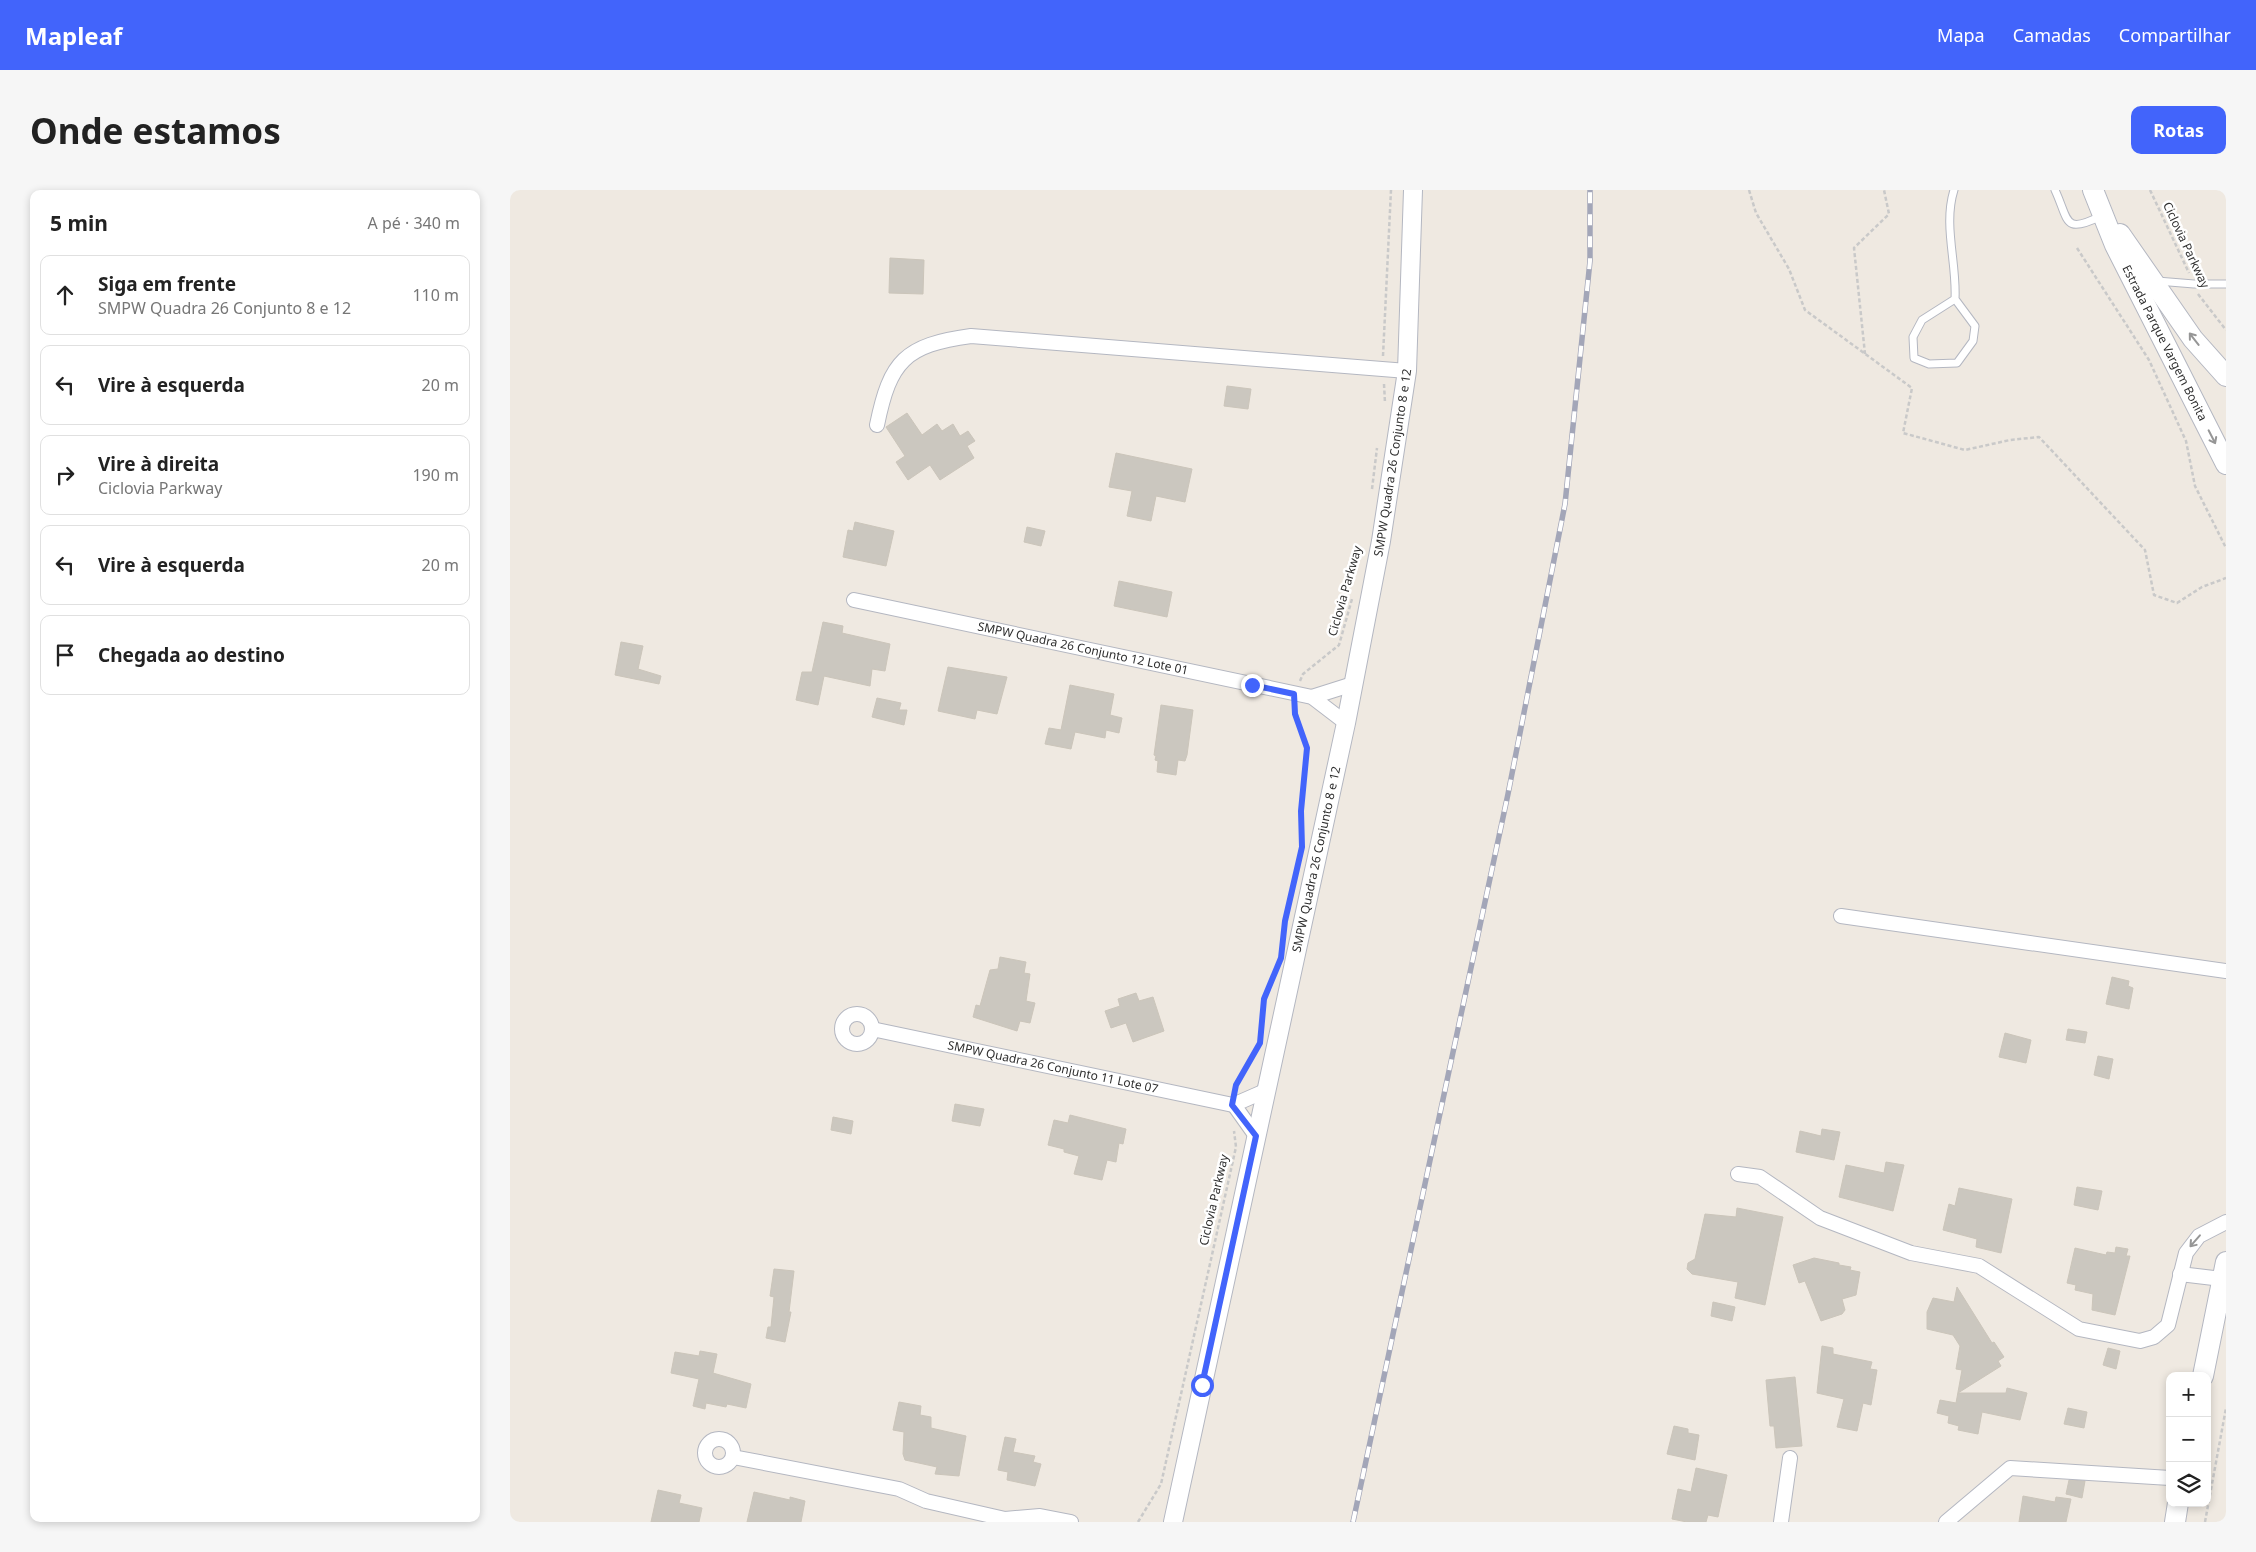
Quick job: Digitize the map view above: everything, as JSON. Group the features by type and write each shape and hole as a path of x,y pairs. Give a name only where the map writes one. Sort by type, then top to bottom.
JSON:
{"main road":[{"name":"Estrada Parque Vargem Bonita","path":"2093,190 2115,245 2226,464"},
{"name":"Estrada Parque Vargem Bonita","path":"2105,217 2124,237 2193,339 2226,376"},
{"path":"2204,1372 2225,1275"},
{"path":"2175,1522 2177,1507"}],"street":[{"name":"SMPW Quadra 26 Conjunto 8 e 12","path":"1173,1522 1346,722 1381,542 1406,371 1413,190"},
{"path":"877,426 883,393 905,358 938,341 971,336 1406,371"},
{"name":"SMPW Quadra 26 Conjunto 12 Lote 01","path":"854,600 1312,697 1346,722"},
{"name":"SMPW Quadra 26 Conjunto 12 Lote 01","path":"1312,697 1353,684"},
{"path":"1841,916 2226,971"},
{"name":"SMPW Quadra 26 Conjunto 11 Lote 07","path":"872,1029 1233,1105"},
{"path":"1256,1136 1233,1105 1265,1091"},
{"path":"1738,1174 1760,1176 1820,1218 1911,1253 1979,1266 2080,1329 2140,1341 2154,1337 2168,1325 2186,1253 2199,1236 2226,1222"},
{"path":"2180,1274 2225,1275"},
{"path":"733,1457 898,1489 926,1501 1005,1519 1040,1516 1071,1522"},
{"path":"1781,1522 1790,1458"},
{"path":"1946,1522 2010,1468 2166,1478"}],"lane":[{"path":"1954,190 1950,219 1956,280 1955,299 1975,326 1973,341 1957,363 1929,364 1914,358 1913,337 1922,320 1955,299"},
{"path":"2055,190 2066,218 2073,224 2081,226 2105,217"},
{"path":"2154,281 2226,284"}],"path":[{"path":"1385,406 1382,350 1390,190"},
{"path":"1749,190 1756,213 1789,269 1805,310 1912,388 1903,433 1965,450 2010,440 2039,438 2145,550 2154,595 2177,603 2202,587 2226,578"},
{"path":"1865,354 1854,248 1889,214 1884,190"},
{"name":"Ciclovia Parkway","path":"2150,190 2198,295 2226,330"},
{"path":"2077,248 2149,360 2186,441 2195,486 2226,548"},
{"path":"1372,493 1371,485 1378,446"},
{"name":"Ciclovia Parkway","path":"1294,694 1303,674 1339,646 1354,591"},
{"path":"1294,694 1295,714 1307,748 1300,856"},
{"path":"1284,930 1291,893"},
{"name":"Ciclovia Parkway","path":"1138,1522 1161,1484 1236,1147 1233,1105 1236,1085 1260,1043 1264,999 1274,974"},
{"path":"2205,1522 2226,1408"}],"building":[{"path":"890,258 924,260 923,294 889,293"},
{"path":"1227,386 1251,389 1248,409 1224,406"},
{"path":"907,413 922,435 937,424 942,431 953,424 960,436 968,431 975,441 967,446 974,458 940,480 930,465 908,480 896,462 905,456 886,427"},
{"path":"1116,453 1192,469 1185,502 1156,496 1151,521 1127,516 1132,491 1109,487"},
{"path":"855,522 894,531 886,566 843,557 848,530 853,531"},
{"path":"1027,527 1045,531 1041,546 1024,542"},
{"path":"1119,581 1172,592 1167,617 1114,606"},
{"path":"823,622 843,626 842,633 890,644 885,671 872,669 870,686 824,676 818,705 796,700 802,672 812,672"},
{"path":"621,642 643,646 638,669 661,676 659,684 615,675"},
{"path":"948,667 1007,677 997,714 977,710 975,719 938,711"},
{"path":"1070,685 1114,694 1110,715 1122,718 1119,733 1106,730 1105,738 1075,732 1071,749 1045,744 1049,728 1061,730"},
{"path":"877,698 901,703 899,710 907,710 904,725 872,717"},
{"path":"1161,705 1193,710 1187,755 1185,761 1178,760 1176,775 1157,772 1158,761 1155,760 1156,756 1154,755"},
{"path":"1000,957 1026,962 1024,973 1030,974 1026,1001 1035,1003 1030,1023 1020,1021 1017,1031 973,1017 976,1005 980,1006 990,970 998,969"},
{"path":"2112,977 2129,981 2128,986 2133,988 2129,1009 2106,1004"},
{"path":"1136,993 1139,1001 1153,997 1164,1031 1133,1042 1126,1023 1111,1028 1105,1011 1120,1006 1118,999"},
{"path":"2068,1029 2087,1032 2085,1043 2066,1040"},
{"path":"2005,1033 2031,1040 2026,1063 1999,1057"},
{"path":"2098,1056 2113,1059 2109,1079 2094,1075"},
{"path":"955,1104 984,1109 980,1126 952,1121"},
{"path":"1070,1115 1126,1129 1123,1144 1119,1143 1116,1162 1107,1160 1102,1180 1074,1174 1079,1156 1064,1152 1064,1149 1048,1145 1054,1120 1068,1123"},
{"path":"833,1117 853,1121 851,1134 831,1130"},
{"path":"1822,1129 1840,1132 1834,1160 1796,1152 1800,1131 1821,1136"},
{"path":"1886,1162 1904,1165 1893,1211 1839,1197 1846,1165 1884,1173"},
{"path":"2077,1187 2102,1191 2098,1210 2074,1205"},
{"path":"1959,1188 2012,1199 2001,1253 1976,1247 1977,1239 1943,1230 1949,1204 1955,1206"},
{"path":"1737,1208 1783,1217 1765,1305 1735,1298 1738,1282 1692,1274 1687,1269 1688,1263 1695,1259 1705,1214 1736,1217"},
{"path":"2116,1247 2128,1249 2126,1256 2130,1256 2115,1315 2092,1310 2093,1294 2075,1290 2076,1285 2067,1283 2075,1248 2106,1255 2107,1252 2115,1253"},
{"path":"1814,1258 1839,1263 1839,1265 1851,1267 1850,1270 1860,1272 1856,1295 1842,1299 1845,1310 1842,1314 1821,1321 1805,1281 1799,1283 1793,1265"},
{"path":"774,1269 794,1271 789,1312 791,1312 785,1342 766,1338 768,1327 771,1327 774,1297 770,1296"},
{"path":"1957,1287 1992,1343 1994,1342 2004,1357 1998,1361 2001,1366 1958,1393 2006,1393 2007,1388 2027,1393 2020,1420 1982,1412 1978,1434 1958,1430 1959,1426 1948,1423 1949,1416 1937,1413 1940,1400 1956,1403 1962,1370 1956,1369 1960,1346 1953,1335 1927,1329 1927,1312 1933,1298 1954,1302"},
{"path":"1713,1302 1735,1307 1732,1321 1711,1316"},
{"path":"1822,1346 1833,1348 1833,1354 1872,1362 1870,1369 1877,1370 1871,1405 1863,1403 1857,1431 1837,1427 1844,1399 1817,1393"},
{"path":"2108,1348 2120,1351 2116,1369 2103,1365"},
{"path":"700,1351 717,1354 713,1373 751,1384 746,1408 727,1404 726,1407 706,1403 705,1409 693,1406 699,1379 671,1373 675,1352 699,1356"},
{"path":"1795,1377 1802,1446 1776,1448 1774,1426 1770,1426 1766,1380"},
{"path":"899,1402 921,1406 920,1415 931,1417 931,1428 966,1436 959,1476 935,1474 937,1467 905,1460 903,1454 904,1432 893,1430"},
{"path":"2068,1408 2087,1412 2084,1428 2064,1424"},
{"path":"1674,1426 1688,1429 1688,1433 1699,1435 1695,1460 1667,1454"},
{"path":"1005,1437 1016,1439 1013,1452 1035,1456 1033,1462 1041,1464 1035,1486 1007,1480 1008,1472 998,1470"},
{"path":"1696,1468 1727,1475 1718,1517 1708,1515 1706,1522 1687,1522 1672,1519 1678,1489 1691,1492"},
{"path":"2069,1480 2085,1481 2082,1498 2066,1494"},
{"path":"658,1490 681,1495 679,1503 702,1508 699,1522 651,1522"},
{"path":"754,1492 790,1500 790,1497 805,1501 801,1522 747,1522"},
{"path":"2023,1496 2055,1502 2056,1497 2071,1499 2066,1522 2019,1522"}],"railway":[{"path":"1353,1522 1508,794 1565,504 1590,261 1590,190"}],"route":[{"path":"1202,1385 1256,1136 1234,1105 1232,1105 1236,1085 1260,1043 1264,999 1281,958 1285,921 1302,847 1301,811 1307,748 1295,714 1294,694 1252,685"}]}
